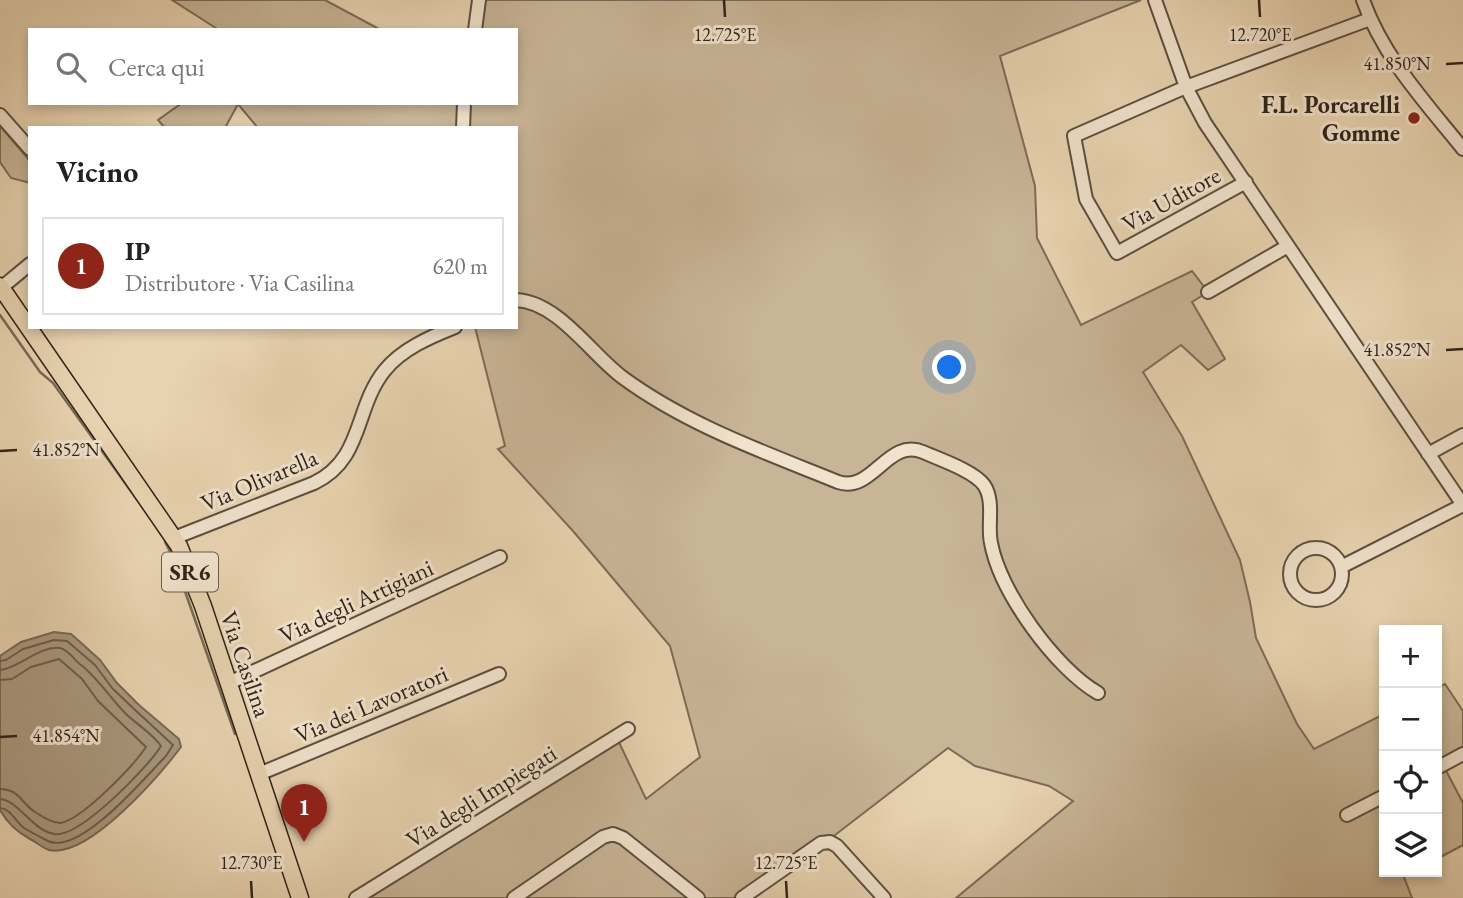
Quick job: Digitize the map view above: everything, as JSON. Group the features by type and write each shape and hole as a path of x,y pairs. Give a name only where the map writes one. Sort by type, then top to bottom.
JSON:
{"main road":[{"name":"Via Casilina","path":"1,287 28,326"},
{"name":"Via Casilina","path":"30,329 174,538 200,597 300,898"}],"street":[{"path":"475,28 479,0"},
{"path":"1155,0 1186,87 1205,123 1463,505 1341,567"},
{"path":"1363,0 1383,44 1422,99 1463,149"},
{"path":"1186,87 1370,19"},
{"name":"Via Uditore","path":"1186,87 1074,136 1086,199 1117,253 1246,182"},
{"path":"463,126 464,105"},
{"path":"0,114 28,147"},
{"path":"1208,292 1288,246"},
{"path":"1,287 28,266"},
{"path":"518,300 533,302 545,308 610,368 670,408 747,445 841,483 858,482 897,453 910,449 922,451 975,476 987,490 992,547 1016,601 1038,635 1065,668 1078,681 1098,694"},
{"name":"Via Olivarella","path":"174,538 314,483 331,473 349,451 375,386 384,371 409,350 451,329"},
{"path":"1428,454 1463,435"},
{"path":"1308,548 1325,549 1338,559 1341,567 1340,583 1331,596 1323,599 1307,599 1294,590 1290,583 1289,575 1294,558 1308,548"},
{"name":"Via degli Artigiani","path":"229,683 500,557"},
{"name":"Via dei Lavoratori","path":"259,774 499,674"},
{"name":"Via degli Impiegati","path":"356,898 628,729"},
{"path":"1442,765 1463,754"},
{"path":"1347,815 1379,799"},
{"path":"514,898 612,834 623,838 698,898"},
{"path":"742,898 821,843 830,842 837,846 884,898"}],"shaded area":[{"path":"172,0 325,0 377,28 216,28"},
{"path":"478,0 1141,0 1000,56 1035,186 1037,238 1081,325 1192,271 1208,292 1192,302 1225,359 1208,370 1181,345 1143,372 1182,436 1240,560 1256,638 1297,724 1314,749 1379,716 1379,877 1404,877 1412,898 956,898 1073,801 1049,786 975,766 948,748 826,842 742,898 359,898 616,736 646,799 700,757 670,646 573,531 498,449 505,446 476,329 518,329 518,126 256,126 239,105 518,105 518,28 472,28"},
{"path":"179,105 237,105 226,126 163,126 158,120"},
{"path":"0,126 28,159 28,182 11,178 0,162"},
{"path":"1445,684 1463,711 1463,754 1443,765 1463,803 1463,845 1442,856 1442,688"}],"water":[{"path":"54,632 71,634 100,660 117,683 139,705 179,739 181,747 140,795 102,829 83,842 65,849 49,850 17,830 0,810 0,656 21,642"}],"waterway":[{"path":"0,315 40,372 53,383 156,526"},
{"path":"165,542 173,557 235,734"}],"place":[{"name":"F.L. Porcarelli Gomme","path":"1414,118"},
{"name":"IP","path":"304,842"}]}
